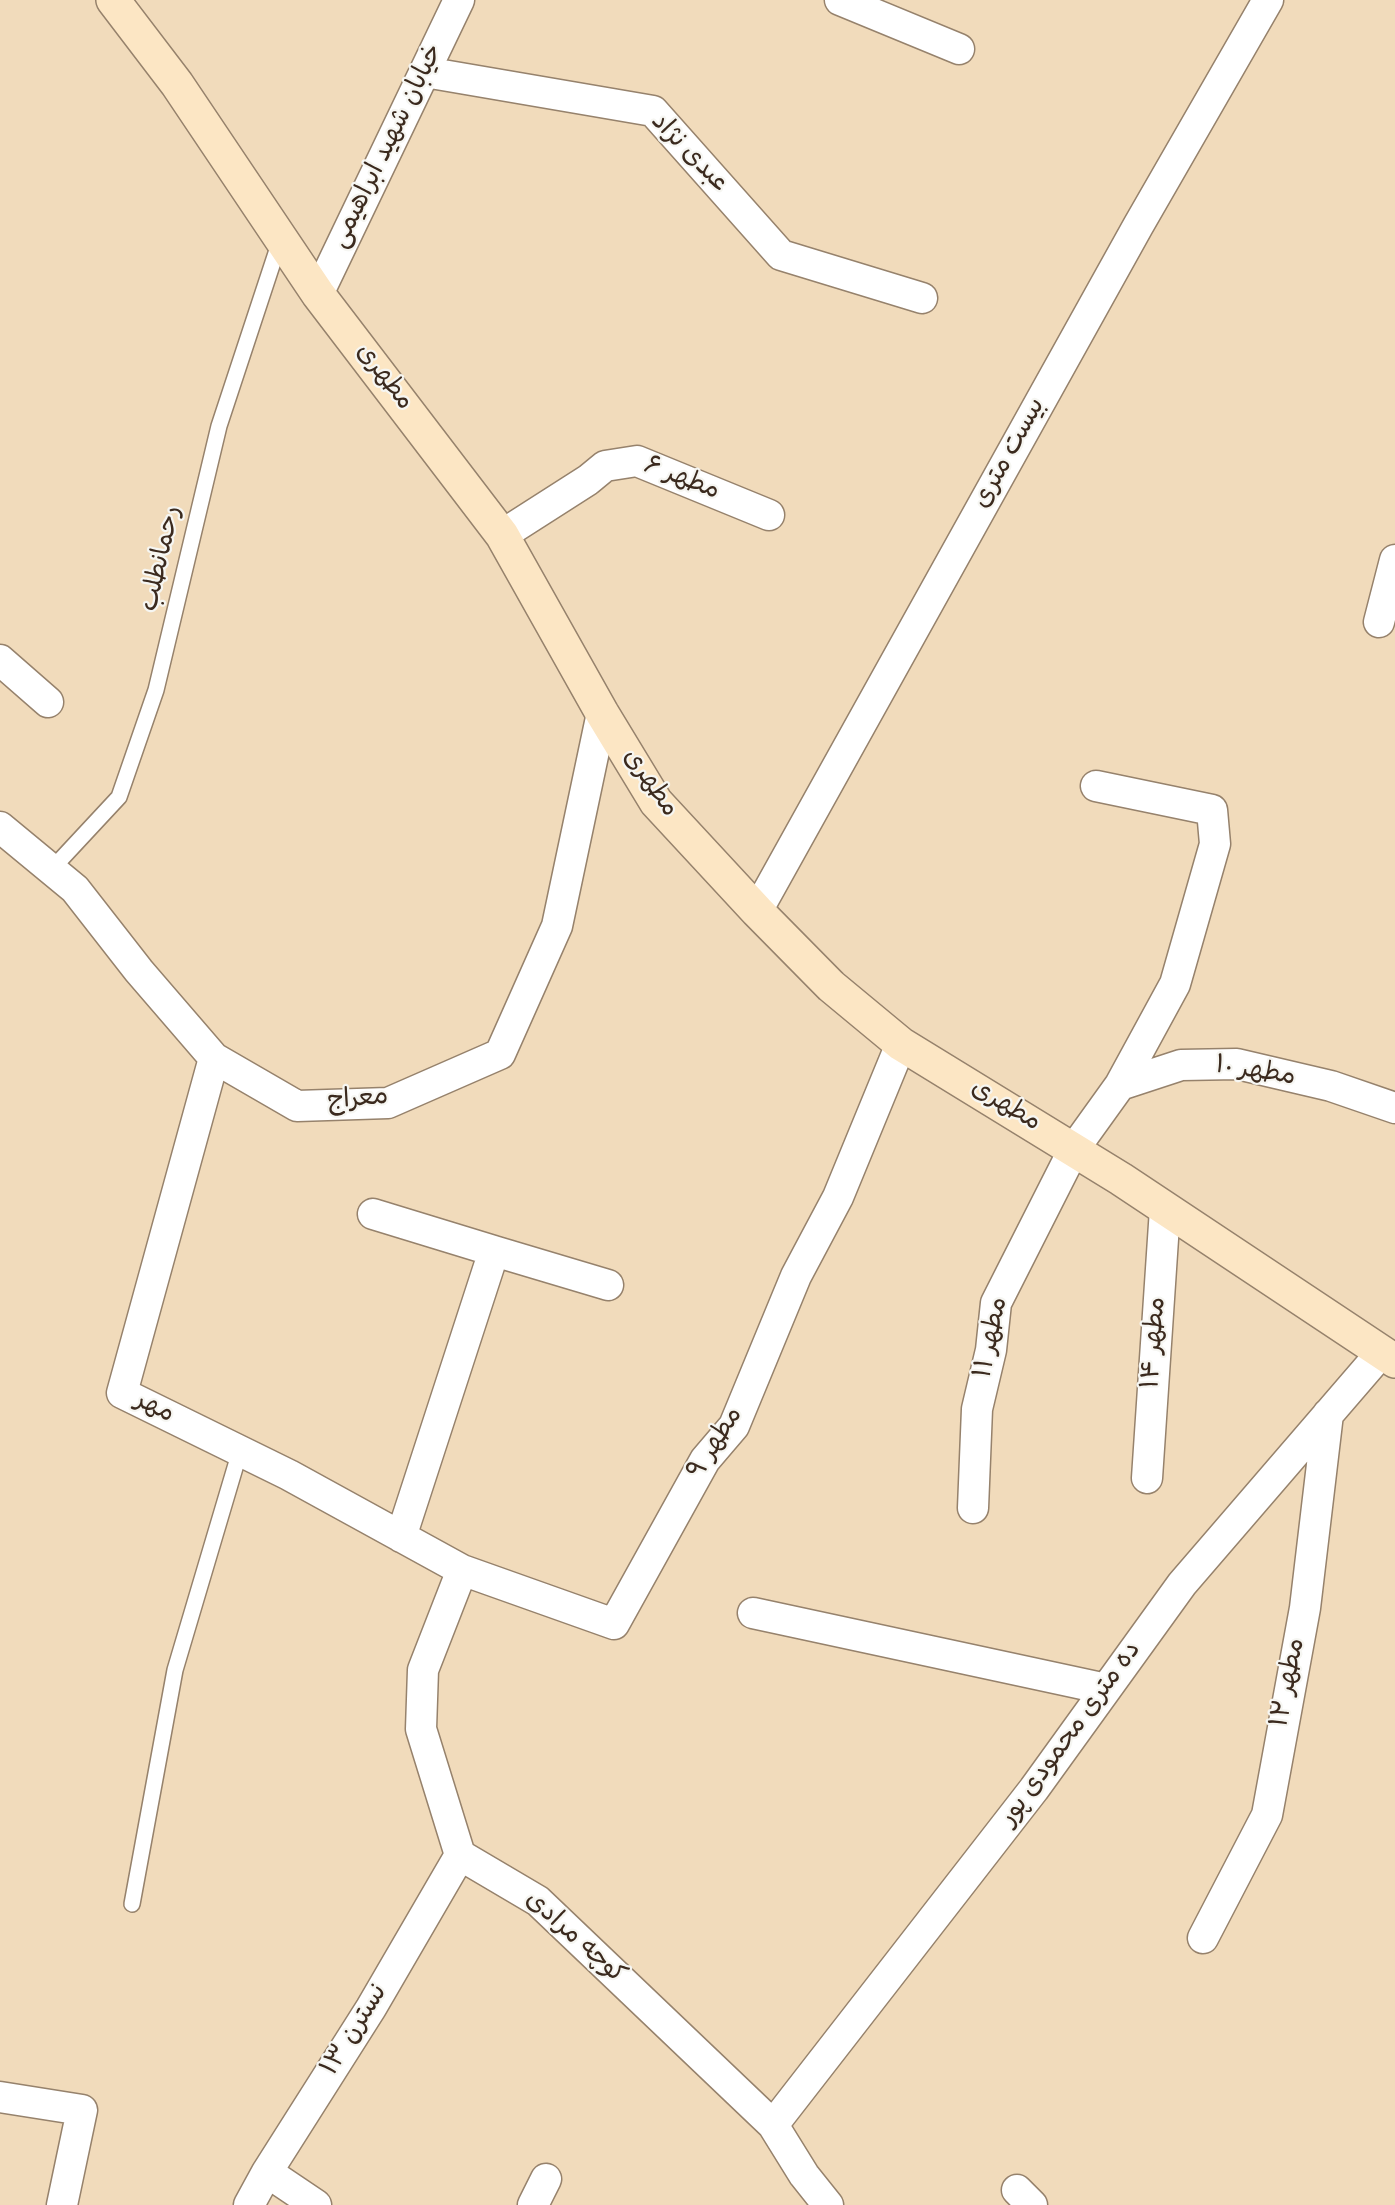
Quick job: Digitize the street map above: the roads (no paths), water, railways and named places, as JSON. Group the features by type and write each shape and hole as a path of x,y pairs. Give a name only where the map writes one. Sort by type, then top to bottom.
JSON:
{"street":[{"name":"مطهری","path":"113,0 177,84 318,294 502,535 602,713 656,802 757,911 831,986 901,1044 1074,1149 1388,1357"},
{"name":"خیابان شهید ابراهیمی","path":"318,294 459,0"},
{"path":"840,0 959,50"},
{"name":"بیست متری","path":"757,911 1138,226 1268,0"},
{"name":"عبدی نژاد","path":"425,72 653,111 781,255 922,298"},
{"name":"مطهر ۶","path":"502,535 588,480 605,466 637,461 769,515"},
{"path":"1379,622 1395,560"},
{"path":"0,660 48,702"},
{"name":"معراج","path":"0,827 75,889 139,971 214,1058 297,1106 388,1103 500,1054 557,926 602,713"},
{"path":"1074,1149 1120,1085 1175,984 1215,844 1212,810 1096,786"},
{"name":"مطهر ۹","path":"462,1570 614,1624 705,1460 734,1426 796,1276 838,1197 901,1044"},
{"name":"مهر","path":"214,1058 122,1393 240,1451 462,1570"},
{"name":"مطهر ۱۰","path":"1120,1085 1181,1065 1237,1064 1331,1086 1395,1108"},
{"name":"مطهر ۱۱","path":"973,1508 977,1409 991,1350 996,1303 1074,1149"},
{"name":"مطهر ۱۴","path":"1147,1478 1166,1209"},
{"path":"373,1214 608,1285"},
{"path":"401,1537 494,1251"},
{"name":"ده متری محمودی پور","path":"772,2125 1034,1789 1182,1584 1328,1414 1388,1357"},
{"name":"مطهر ۱۲","path":"1203,1938 1267,1815 1305,1608 1328,1414"},
{"path":"460,1855 421,1729 423,1670 462,1570"},
{"path":"753,1613 1106,1689"},
{"name":"کوچه مرادی","path":"460,1855 538,1901 772,2125 804,2175 828,2205"},
{"name":"نسترن ۱۳","path":"249,2205 267,2172 371,2008 460,1855"},
{"path":"0,2097 82,2110 62,2205"},
{"path":"267,2172 315,2205"}],"lane":[{"name":"رحمانطلب","path":"52,869 119,797 156,690 219,426 281,238"},
{"path":"132,1904 175,1670 240,1451"}]}
